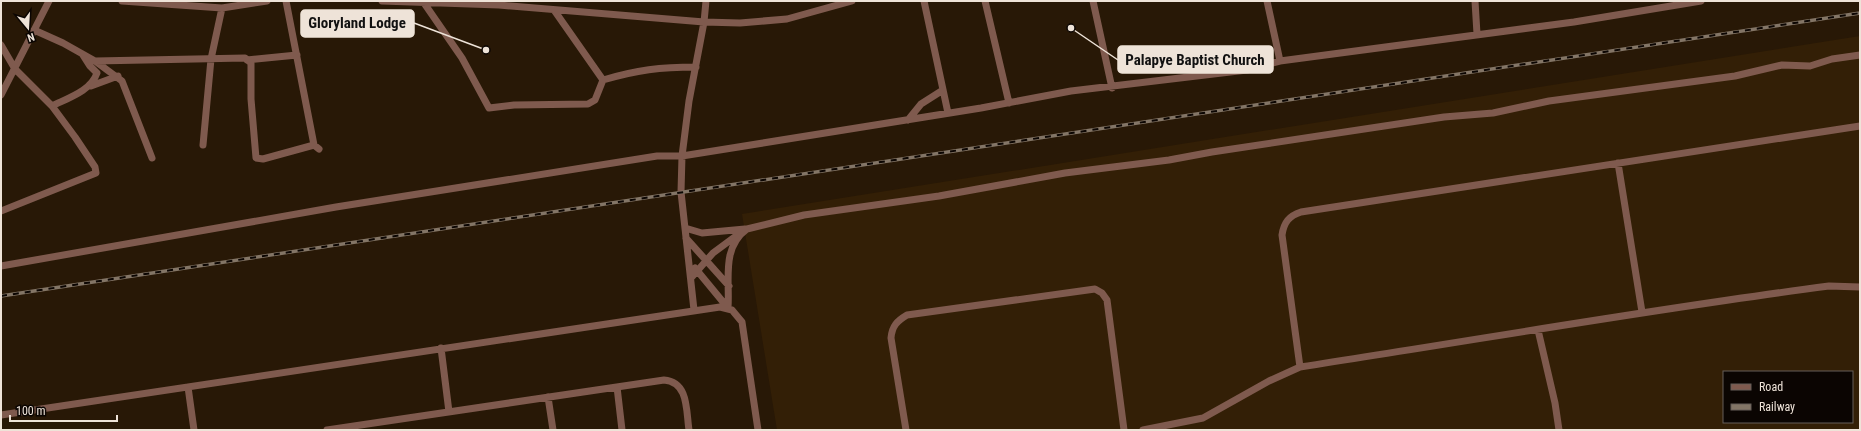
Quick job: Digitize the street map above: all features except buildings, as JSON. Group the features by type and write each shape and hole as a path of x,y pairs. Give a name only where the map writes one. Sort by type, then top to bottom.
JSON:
{"street":[{"path":"1,94 49,1"},
{"path":"122,1 222,8 268,1"},
{"path":"247,60 251,64 251,99 256,158 258,160 317,146 286,1"},
{"path":"382,1 424,3 499,3 554,10 704,22 740,23 787,19 852,1"},
{"path":"694,310 681,192 682,156 689,101 704,22 706,1"},
{"path":"924,1 948,113"},
{"path":"985,1 1009,103"},
{"path":"1093,1 1112,88"},
{"path":"1267,1 1280,61"},
{"path":"1475,1 1477,34"},
{"path":"1,266 493,180 657,156 682,156 1071,92 1247,70 1280,61 1574,22 1701,1"},
{"path":"424,3 462,58 490,108 514,105 588,104 595,100 603,80"},
{"path":"203,145 211,59 222,8"},
{"path":"554,10 603,80"},
{"path":"34,30 82,53 118,76 122,81 152,158"},
{"path":"1,45 15,69 52,106 88,155 95,167 96,173 1,211"},
{"path":"82,53 90,66 97,73 91,86"},
{"path":"95,61 211,59 247,60 297,55"},
{"path":"685,228 702,233 747,229 804,215 946,194 1065,173 1169,160 1212,152 1444,117 1493,113 1549,101 1735,76 1782,65 1810,66 1832,59 1860,55"},
{"path":"603,80 631,72 662,67 696,67"},
{"path":"52,106 91,86 118,76"},
{"path":"908,120 921,104 943,90"},
{"path":"1300,367 1282,235 1284,225 1291,215 1301,212 1860,126"},
{"path":"1618,163 1642,312"},
{"path":"691,278 706,260 722,246 747,229"},
{"path":"728,308 728,265 732,244 739,234"},
{"path":"686,238 729,286"},
{"path":"688,260 728,308 738,316 742,322 758,430"},
{"path":"1143,430 1203,418 1270,381 1300,367 1538,330 1642,312 1829,286 1860,287"},
{"path":"906,430 891,338 892,330 897,321 907,315 1095,289 1102,293 1107,300 1124,430"},
{"path":"1,415 694,310 720,307 728,308"},
{"path":"1538,330 1555,403 1559,430"},
{"path":"440,348 449,412"},
{"path":"327,430 664,380 673,381 682,388 689,430"},
{"path":"188,387 194,430"},
{"path":"617,387 622,430"},
{"path":"548,397 553,430"}],"shaded area":[{"path":"1860,36 1860,430 777,430 742,214"}],"railway":[{"path":"1,296 1860,13"}],"place":[{"name":"Palapye Baptist Church","path":"1071,28"},
{"name":"Gloryland Lodge","path":"486,50"}]}
